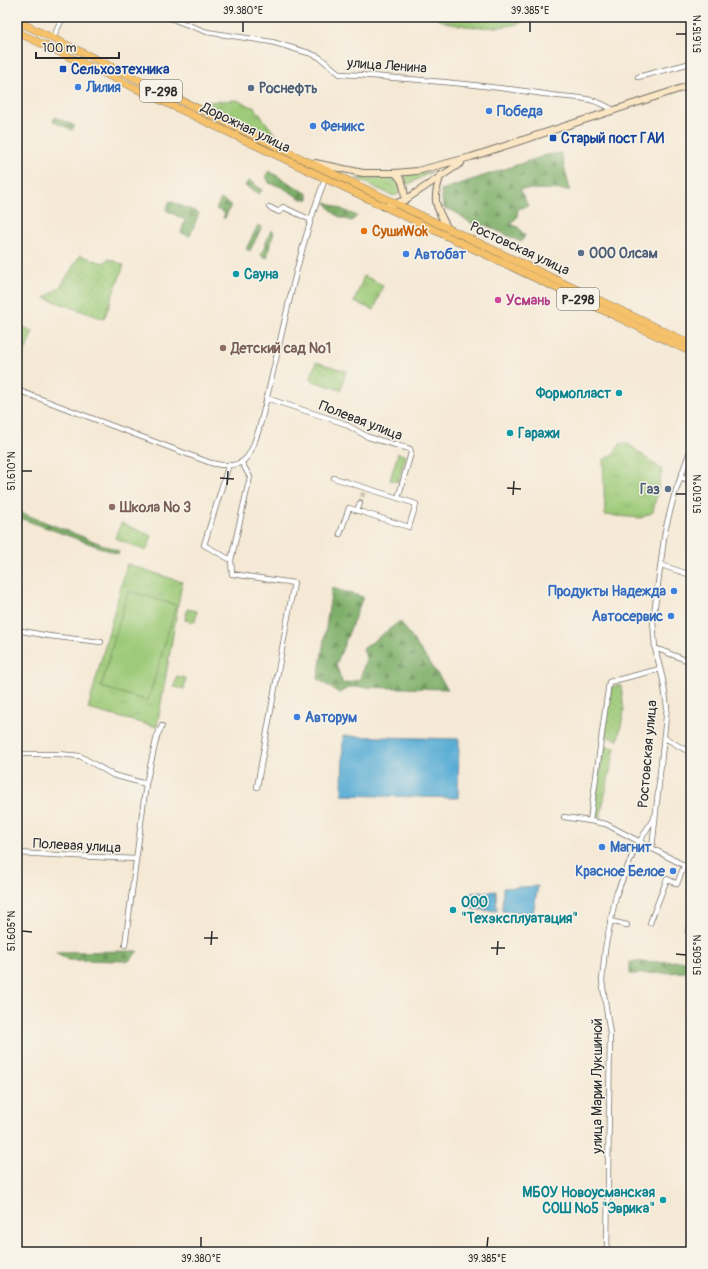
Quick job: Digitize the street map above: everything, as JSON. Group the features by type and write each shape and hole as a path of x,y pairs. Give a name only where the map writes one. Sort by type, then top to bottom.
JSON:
{"highway":[{"name":"Дорожная улица","path":"17,22 53,38 305,161 447,227"},
{"name":"Дорожная улица","path":"17,33 464,245"},
{"name":"Ростовская улица","path":"447,227 691,344"},
{"name":"Ростовская улица","path":"464,245 691,352"}],"main road":[{"path":"305,161 346,170 395,174 417,171 471,157 691,85"},
{"path":"384,207 397,204 405,200 441,175 471,157"},
{"path":"395,174 401,178 404,184 405,200"},
{"path":"441,175 436,188 435,201 437,210 447,227"}],"street":[{"path":"53,38 63,17"},
{"name":"улица Ленина","path":"167,17 206,32 272,42 309,53 319,57 340,74 359,74 496,86 599,101 612,110"},
{"path":"638,77 691,63"},
{"path":"17,390 175,450 228,467 242,463 253,447 291,292 311,220 325,179"},
{"path":"269,207 279,212 283,206 311,220"},
{"name":"Полевая улица","path":"266,398 343,423 368,436 410,449 411,453 398,498"},
{"name":"Ростовская улица","path":"610,922 616,895 634,851 656,814 667,707 655,648 653,621 665,531 680,477 691,448"},
{"path":"242,463 250,477 231,560 232,574 294,583 257,787"},
{"path":"228,467 204,545 231,560"},
{"path":"680,477 691,481"},
{"path":"334,478 364,490 416,504 409,527 349,508 340,534"},
{"path":"357,511 360,502"},
{"path":"661,565 691,575"},
{"path":"17,630 101,642"},
{"path":"655,648 691,662"},
{"path":"590,821 609,682 660,669"},
{"name":"Полевая улица","path":"125,945 135,859 146,784 157,736 162,726"},
{"path":"665,738 691,753"},
{"path":"17,754 59,754 80,756 113,775 146,784"},
{"path":"652,849 656,814"},
{"path":"564,817 606,824 684,866 691,868"},
{"name":"Полевая улица","path":"17,853 135,859"},
{"path":"650,923 667,879 677,884 684,866"},
{"path":"610,922 627,925"},
{"name":"улица Марии Лукшиной","path":"607,1252 610,1034 602,982 604,949 610,922"},
{"path":"688,931 691,924"}],"green space":[{"path":"434,17 531,17 523,22 509,26 475,27 451,24"},
{"path":"237,100 255,108 277,137 205,102"},
{"path":"55,117 75,126 72,130 53,121"},
{"path":"561,153 570,190 520,189 528,206 518,209 517,217 511,224 518,227 525,236 521,242 485,225 476,225 452,210 443,208 441,190 547,155"},
{"path":"269,171 308,194 308,199 301,199 282,187 269,183 266,175"},
{"path":"433,171 407,185 403,176"},
{"path":"356,178 388,178 396,181 400,185 399,194 393,196"},
{"path":"249,180 262,190 259,194 245,186"},
{"path":"221,199 231,205 225,218 223,218 225,213 216,209"},
{"path":"170,201 199,213 190,236 181,233 185,220 166,210"},
{"path":"326,202 357,216 352,221 340,217 331,210"},
{"path":"258,225 262,227 250,251 246,249"},
{"path":"271,230 274,232 267,258 261,255"},
{"path":"80,255 103,263 109,259 124,265 104,319 45,298 61,286"},
{"path":"364,276 383,285 374,310 354,302"},
{"path":"17,325 33,331 21,362 17,360"},
{"path":"316,362 346,371 341,390 310,380"},
{"path":"627,443 662,470 653,512 641,518 605,515 603,460 613,454 620,444"},
{"path":"398,453 406,456 398,482 390,480"},
{"path":"17,511 119,551 118,554 17,517"},
{"path":"121,523 152,536 146,551 115,538"},
{"path":"127,564 182,582 157,727 88,709"},
{"path":"332,588 363,597 336,665 343,684 360,679 366,658 363,649 400,621 448,689 350,687 339,693 318,679"},
{"path":"128,591 176,605 148,701 101,687"},
{"path":"187,609 197,611 195,622 185,620"},
{"path":"177,676 186,678 184,689 174,687"},
{"path":"621,685 624,711 618,740 605,736 611,687"},
{"path":"604,746 615,748 600,818 593,817"},
{"path":"138,951 129,961 69,960 55,952"},
{"path":"691,961 691,972 630,974 630,962"}],"water":[{"path":"343,736 459,739 458,798 342,795"},
{"path":"538,886 533,914 502,911 503,888"},
{"path":"496,891 497,911 472,909 471,893"}],"tunnel":[{"path":"360,503 364,491"}],"place":[{"name":"Сельхозтехника","path":"63,69"},
{"name":"Лилия","path":"78,87"},
{"name":"Роснефть","path":"251,88"},
{"name":"Победа","path":"489,111"},
{"name":"Феникс","path":"313,126"},
{"name":"Старый пост ГАИ","path":"553,138"},
{"name":"CушиWok","path":"364,231"},
{"name":"ООО Олсам","path":"581,253"},
{"name":"Автобат","path":"406,254"},
{"name":"Сауна","path":"236,274"},
{"name":"Усмань","path":"498,300"},
{"name":"Детский сад №1","path":"223,348"},
{"name":"Формопласт","path":"619,393"},
{"name":"Гаражи","path":"510,433"},
{"name":"Газ","path":"668,489"},
{"name":"Школа № 3","path":"112,507"},
{"name":"Продукты Надежда","path":"674,591"},
{"name":"Автосервис","path":"671,616"},
{"name":"Авторум","path":"297,717"},
{"name":"Магнит","path":"602,847"},
{"name":"Красное Белое","path":"673,871"},
{"name":"ООО \"Техэксплуатация\"","path":"453,910"},
{"name":"МБОУ Новоусманская СОШ №5 \"Эврика\"","path":"663,1200"}]}
